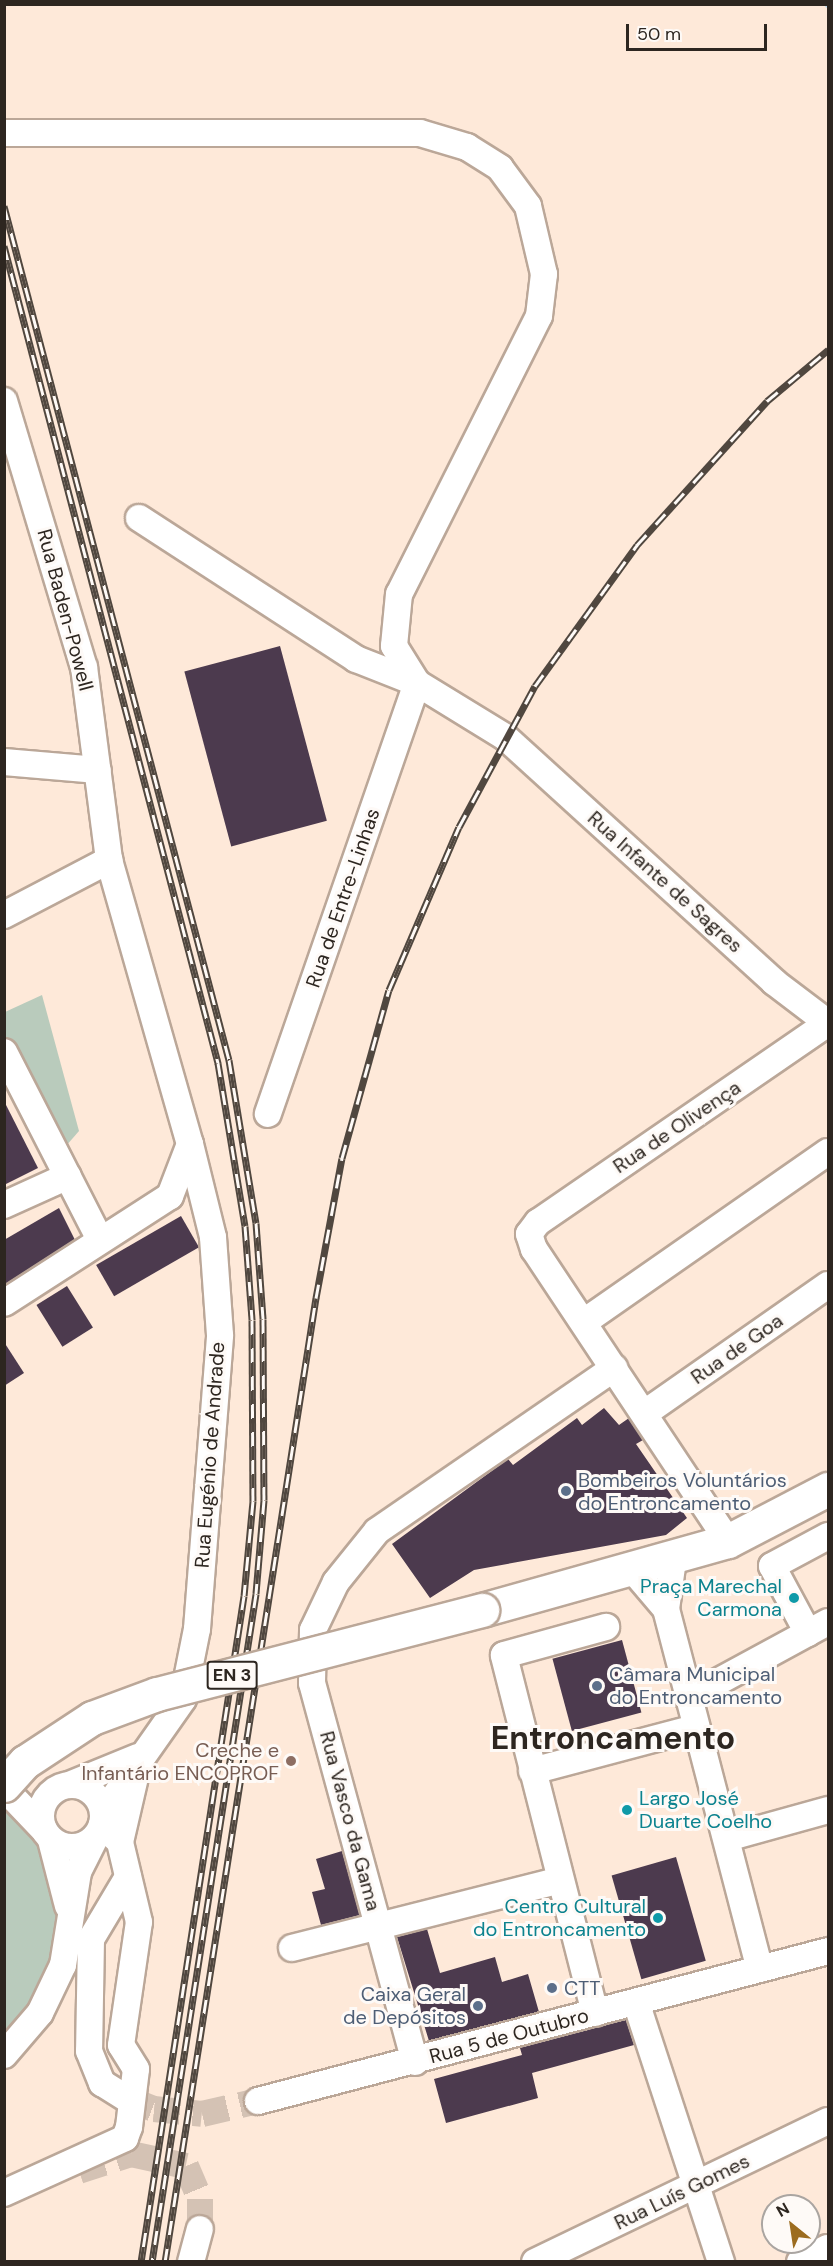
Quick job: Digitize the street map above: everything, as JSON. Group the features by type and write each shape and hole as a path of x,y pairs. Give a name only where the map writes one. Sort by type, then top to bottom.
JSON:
{"main road":[{"name":"EN 3","path":"4,1786 25,1762 92,1718 157,1694 673,1560 728,1542 828,1489"}],"street":[{"path":"4,133 420,133 467,147 500,168 528,206 544,274 539,316 399,594 394,646 417,682"},
{"name":"Rua Baden-Powell","path":"4,401 84,667 109,860"},
{"path":"139,518 356,659 417,682"},
{"name":"Rua Infante de Sagres","path":"417,682 505,737 774,982 828,1023"},
{"name":"Rua de Entre-Linhas","path":"268,1114 417,682"},
{"path":"4,762 98,770"},
{"path":"4,915 109,860"},
{"name":"Rua Eugénio de Andrade","path":"4,2055 40,2013 63,1965 78,1872 105,1829 143,1754 183,1699 197,1629 209,1494 220,1335 213,1237 190,1144 109,860"},
{"name":"Rua de Olivença","path":"584,1322 529,1234 538,1222 828,1023"},
{"path":"4,1052 100,1240"},
{"path":"4,1303 170,1196 190,1144"},
{"path":"728,1542 584,1322 828,1152"},
{"path":"4,1205 68,1176"},
{"name":"Rua de Goa","path":"645,1413 828,1285"},
{"name":"Rua Vasco da Gama","path":"416,2062 312,1683 313,1630 336,1582 377,1531 614,1368"},
{"path":"688,1698 818,1627 772,1566 828,1536"},
{"path":"673,1560 666,1609 695,1728 727,1839 760,1969"},
{"path":"633,1570 666,1609"},
{"path":"595,2013 504,1655 606,1628"},
{"path":"532,1771 695,1728"},
{"path":"71,1918 42,1807 63,1786 143,1754"},
{"path":"4,1776 92,1792 105,1829 128,1877 139,1922 121,2045 136,2069 125,2138 6,2196"},
{"path":"4,1786 48,1835 75,1847 105,1829"},
{"path":"727,1839 828,1810"},
{"path":"128,1877 91,1939 89,2051 102,2083 128,2099"},
{"path":"292,1948 560,1880"},
{"name":"Rua 5 de Outubro","path":"258,2101 416,2062 828,1951"},
{"path":"636,2002 721,2262"},
{"name":"Rua Luís Gomes","path":"535,2262 569,2255 696,2186 828,2121"},
{"path":"6,2196 79,2171"},
{"path":"192,2262 200,2229"},
{"path":"800,2262 828,2248"}],"green space":[{"path":"42,995 79,1131 66,1146 57,1144 5,1036 5,1012"},
{"path":"4,1801 41,1845 62,1919 49,1978 5,2041"}],"building":[{"path":"280,646 327,821 231,846 184,672"},
{"path":"4,1101 38,1168 4,1185"},
{"path":"59,1208 75,1240 4,1285 4,1240"},
{"path":"181,1216 199,1247 114,1296 96,1265"},
{"path":"67,1286 93,1328 62,1347 36,1305"},
{"path":"4,1342 24,1373 4,1386"},
{"name":"Bombeiros Voluntários do Entroncamento","path":"604,1408 619,1425 629,1418 643,1440 636,1444 687,1518 666,1535 474,1570 430,1598 392,1544 508,1459 513,1465 577,1418 582,1425"},
{"name":"Câmara Municipal do Entroncamento","path":"622,1640 641,1712 572,1731 552,1659"},
{"path":"342,1851 360,1915 321,1925 312,1892 325,1889 316,1859"},
{"name":"Centro Cultural do Entroncamento","path":"676,1857 706,1961 641,1979 612,1875"},
{"path":"427,1929 440,1973 495,1957 502,1982 528,1974 539,2012 429,2041 397,1937"},
{"path":"626,2020 634,2045 532,2073 538,2098 446,2123 434,2079 522,2055 520,2048"}],"tunnel":[{"path":"128,2099 154,2109 202,2114 258,2101"},
{"path":"79,2171 131,2154 186,2166 200,2199 200,2229"}],"railway":[{"path":"4,206 229,1060 256,1223 263,1319 264,1500 256,1594 152,2262"},
{"path":"4,246 218,1063 245,1226 252,1320 253,1501 244,1596 141,2262"},
{"path":"165,2262 316,1298 342,1158 389,990 459,827 535,686 637,545 767,401 828,350"}],"place":[{"name":"Bombeiros Voluntários do Entroncamento","path":"566,1491"},
{"name":"Praça Marechal Carmona","path":"794,1598"},
{"name":"Câmara Municipal do Entroncamento","path":"597,1686"},
{"name":"Creche e Infantário ENCOPROF","path":"291,1761"},
{"name":"Largo José Duarte Coelho","path":"627,1810"},
{"name":"Centro Cultural do Entroncamento","path":"658,1918"},
{"name":"CTT","path":"552,1988"},
{"name":"Caixa Geral de Depósitos","path":"478,2006"}],"district":[{"name":"Entroncamento","path":"613,1738"}]}
